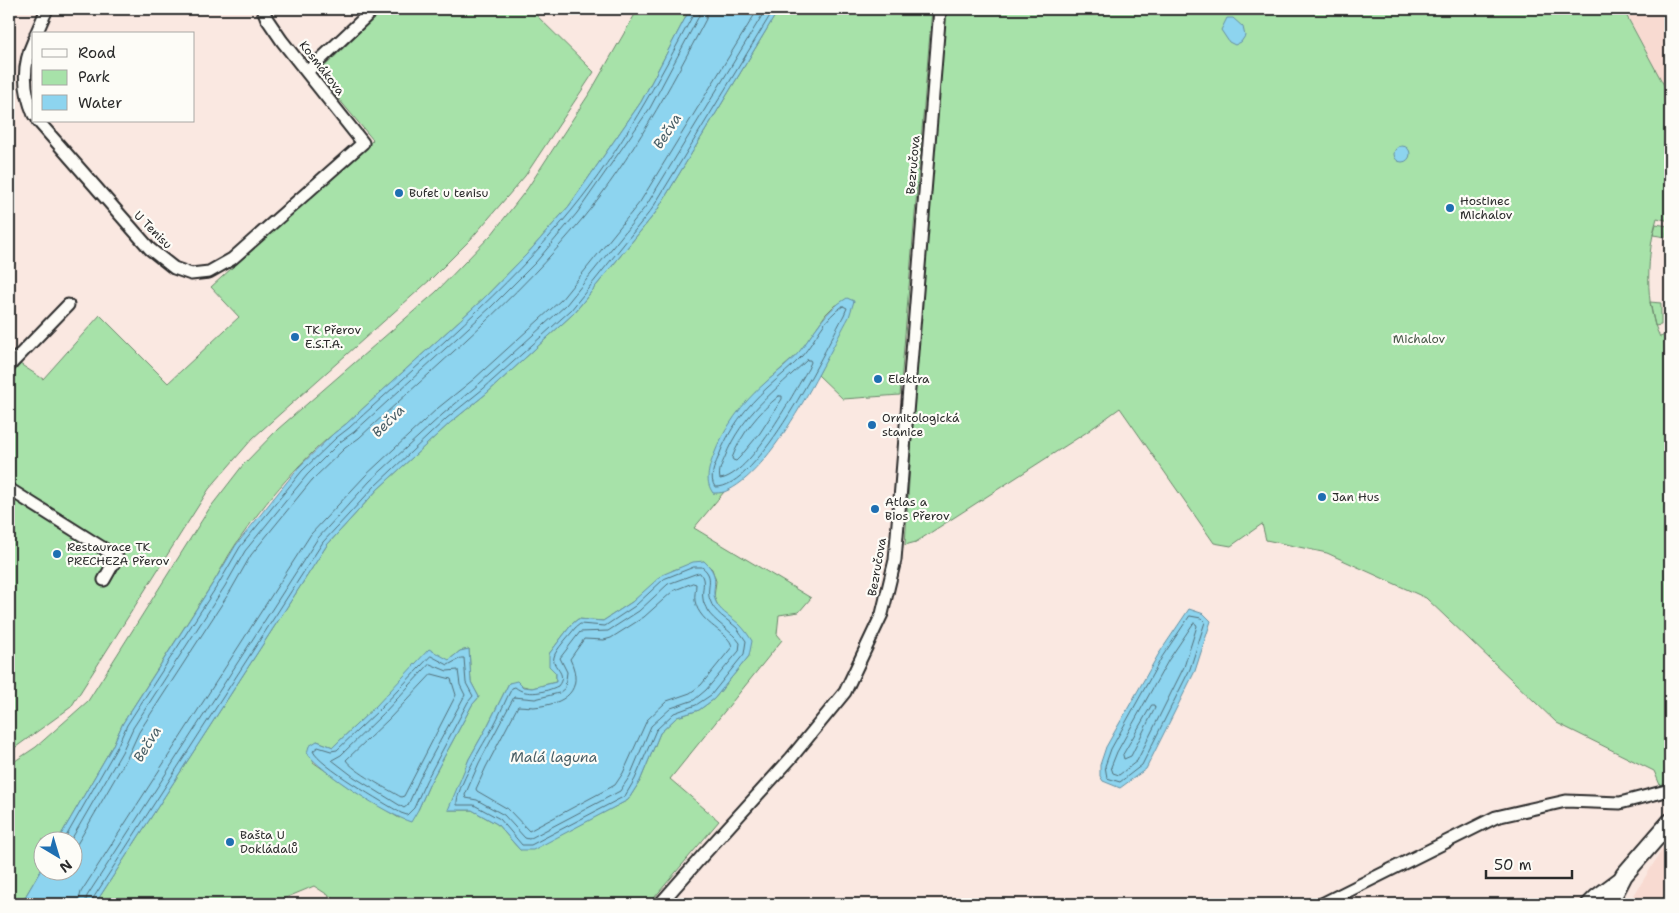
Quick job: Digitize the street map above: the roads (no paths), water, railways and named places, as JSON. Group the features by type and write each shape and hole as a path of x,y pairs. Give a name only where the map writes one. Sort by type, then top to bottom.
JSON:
{"street":[{"path":"37,32 47,9"},
{"name":"Kosmákova","path":"263,9 267,19 282,41 363,143"},
{"path":"308,72 374,9"},
{"name":"Bezručova","path":"660,904 791,758 844,692 882,614 895,560 940,9"},
{"path":"32,45 28,54 24,78 32,110"},
{"name":"U Tenisu","path":"39,122 150,249 174,268 191,274 209,272 232,259 363,143"},
{"path":"9,366 68,305"},
{"path":"9,489 118,557 104,580"},
{"path":"1322,904 1496,817 1566,801 1620,803 1670,790"},
{"path":"1587,904 1624,875 1670,822"},
{"path":"1609,904 1624,875"}],"water":[{"name":"Bečva","path":"690,9 779,9 656,212 574,313 378,489 327,545 95,904 21,904 35,880 82,880 82,830 64,830 112,747 123,723 236,545 299,467 483,299 527,254 569,206 641,102"},
{"path":"1227,18 1233,18 1243,27 1245,36 1241,42 1235,45 1229,42 1221,30"},
{"path":"1402,146 1410,154 1402,162 1394,154"},
{"path":"847,298 854,301 849,317 796,415 761,463 742,481 724,492 713,493 708,480 710,467 717,446 734,417 757,391 795,356 832,309"},
{"name":"Malá laguna","path":"704,561 710,567 715,578 714,593 717,604 742,627 752,641 749,656 714,699 699,710 677,717 660,733 640,781 628,800 533,850 520,850 497,824 472,810 448,810 469,759 509,683 517,681 523,687 532,688 556,682 556,673 549,666 549,654 578,619 603,621 632,602 662,575 693,562"},
{"path":"1189,609 1204,614 1211,621 1195,671 1146,769 1120,788 1103,781 1100,776 1100,765 1106,747 1158,655"},
{"path":"429,649 449,660 460,651 469,649 471,682 479,697 472,705 411,822 400,818 355,792 326,771 307,753 309,746 317,741 333,747 376,706"}],"place":[{"name":"Bufet u tenisu","path":"399,193"},
{"name":"Hostinec Michalov","path":"1450,208"},
{"name":"TK Přerov E.S.T.A.","path":"295,337"},
{"name":"Elektra","path":"878,379"},
{"name":"Ornitologická stanice","path":"872,425"},
{"name":"Jan Hus","path":"1322,497"},
{"name":"Atlas a Bios Přerov","path":"875,509"},
{"name":"Restaurace TK PRECHEZA Přerov","path":"57,554"},
{"name":"Bašta U Dokládalů","path":"230,842"}],"park label":[{"name":"Michalov","path":"1419,339"}]}
